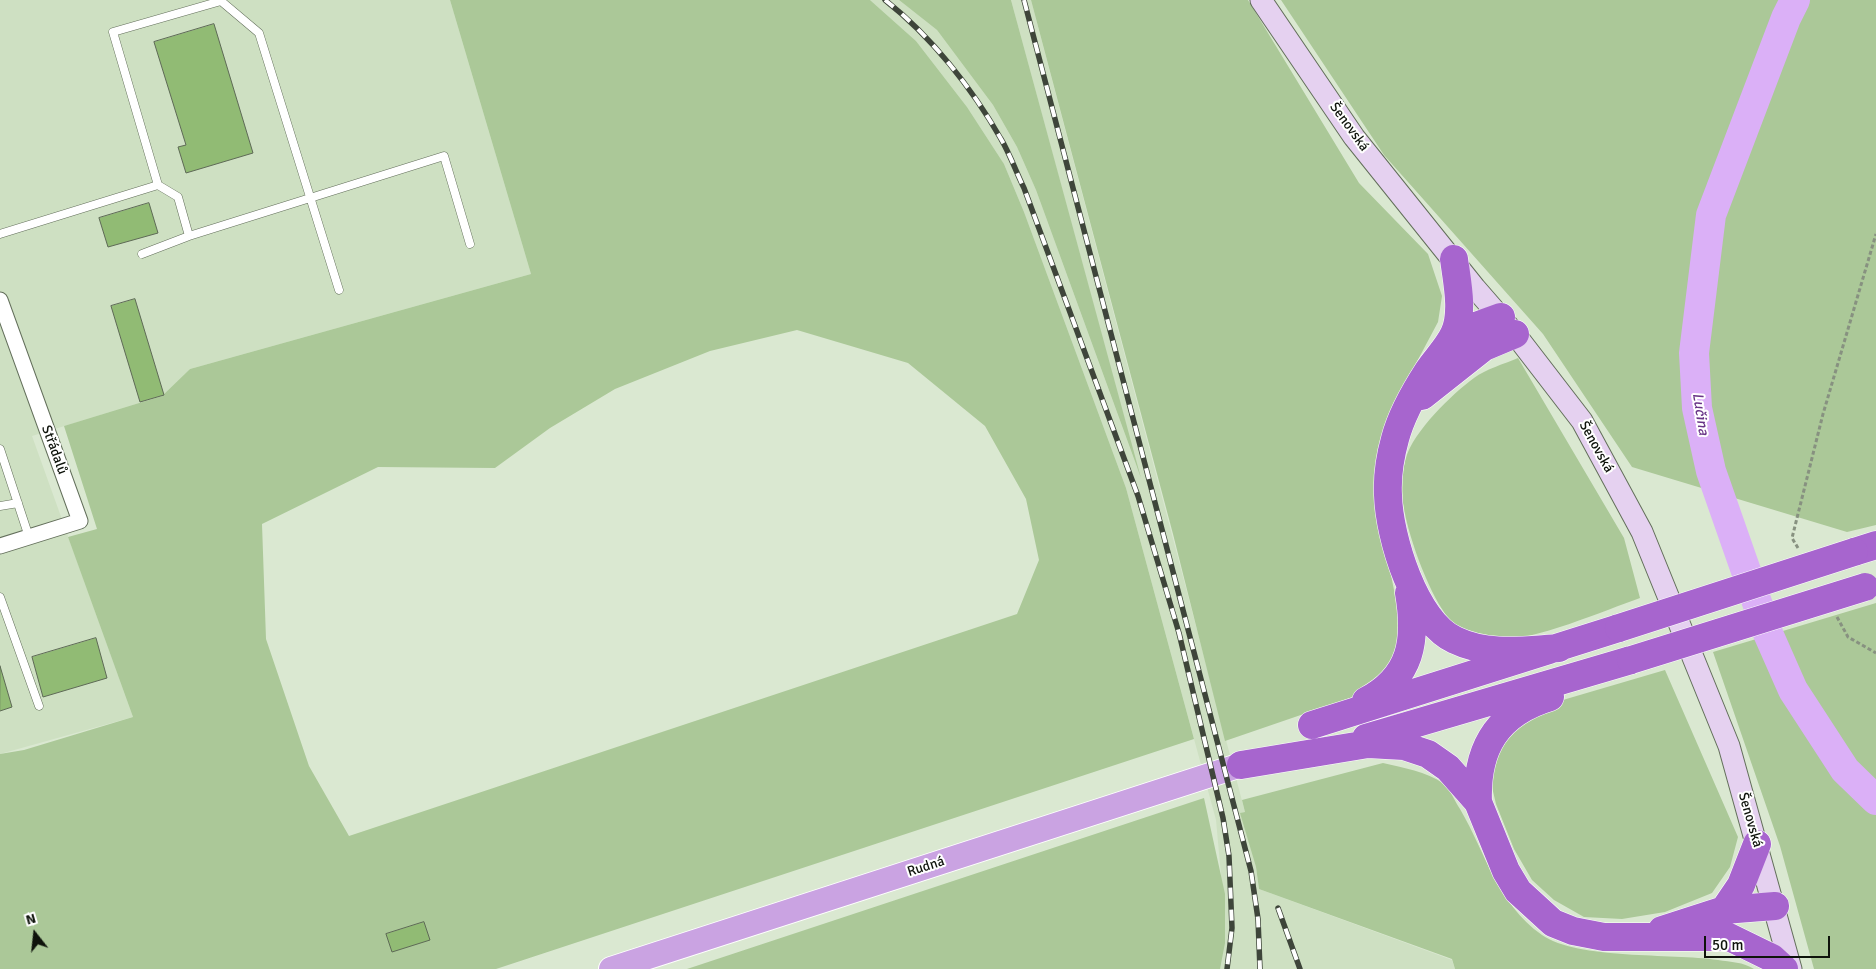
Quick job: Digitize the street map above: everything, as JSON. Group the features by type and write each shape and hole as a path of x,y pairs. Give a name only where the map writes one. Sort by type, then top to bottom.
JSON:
{"highway":[{"path":"1454,259 1458,316 1454,334 1427,372 1408,408 1398,431 1390,458 1388,495 1392,525 1405,569 1416,597 1436,628 1456,641 1476,648 1498,651 1559,648"},
{"path":"1454,334 1508,325"},
{"path":"1408,408 1470,357 1496,341 1508,325"},
{"path":"1312,725 1512,660 1559,648 1865,549"},
{"path":"1241,765 1312,725 1368,700 1389,685 1405,663 1411,648 1413,622 1405,569"},
{"path":"1322,751 1627,661 1871,586"},
{"path":"1478,802 1478,778 1483,755 1487,745 1505,720 1546,698 1609,678 1627,661"},
{"path":"1241,765 1368,744 1404,746 1419,750 1448,768 1478,802 1506,871 1518,891 1539,912 1554,923 1573,931 1604,937 1637,939 1729,937 1772,958 1784,969"},
{"path":"1724,910 1741,885 1757,844"},
{"path":"1637,939 1724,910 1775,909"},
{"path":"1729,937 1775,909"}],"main road":[{"name":"Rudná","path":"611,969 1241,765"}],"street":[{"name":"Šenovská","path":"1261,0 1354,137 1454,259 1475,288 1508,325 1582,421 1642,532 1729,746 1791,969"},
{"name":"Střádalů","path":"0,300 80,521 0,546"}],"lane":[{"path":"189,236 178,197 158,186 113,32 220,1 259,33 338,290"},
{"path":"142,254 189,236 444,156 470,244"},
{"path":"0,234 158,186"},
{"path":"0,448 29,537"},
{"path":"0,506 18,503"},
{"path":"0,597 39,706"}],"path":[{"path":"1792,538 1823,414 1876,234"},
{"path":"1848,637 1876,653"}],"shaded area":[{"path":"0,0 450,0 531,274 190,369 162,396 32,436 133,717 0,754"},
{"path":"450,0 870,0 916,41 967,107 1004,164 1024,212 1126,488 1194,739 496,969 0,969 0,754 24,750 133,717 68,537 97,529 64,426 162,396 190,369 531,274","holes":["797,330 908,363 985,426 1026,499 1039,560 1017,614 349,836 309,766 266,639 262,524 378,467 495,468 550,428 615,389 710,351"]},
{"path":"870,0 899,0 937,30 993,105 1017,147 1036,190 1138,470 1011,0 1031,0 1245,812 1241,813 1256,867 1259,889 1452,960 1455,969 886,969 1221,875 1216,820 1126,488 1024,212 1004,164 967,107 916,41"},
{"path":"899,0 1011,0 1141,478 1036,190 1017,147 993,105 937,30"},
{"path":"1031,0 1248,0 1359,183 1428,254 1442,296 1438,322 1396,401 1378,449 1376,500 1401,625 1400,652 1383,676 1359,695 1225,741 1173,534"},
{"path":"1281,0 1876,0 1876,525 1847,532 1632,467 1543,334 1384,155"},
{"path":"1518,358 1624,538 1640,598 1584,619 1539,633 1500,641 1484,640 1466,633 1455,624 1445,614 1435,598 1422,569 1406,520 1403,505 1402,475 1410,448 1434,414 1465,385 1479,375"},
{"path":"1876,603 1876,969 1814,969 1780,846 1713,652"},
{"path":"1665,670 1738,837 1730,867 1712,893 1665,912 1622,919 1584,917 1554,900 1532,880 1514,849 1496,804 1491,783 1497,756 1510,735 1539,707"},
{"path":"1383,763 1422,773 1446,786 1503,893 1526,922 1542,935 1558,943 1601,952 1718,960 1741,964 1754,969 1455,969 1452,959 1259,889 1256,867 1240,813 1245,812 1242,800"},
{"path":"1204,798 1225,894 1225,943 1220,969 687,969"}],"building":[{"path":"214,24 253,153 186,173 178,147 186,145 154,42"},
{"path":"149,203 158,233 108,247 99,218"},
{"path":"135,299 164,395 140,402 111,306"},
{"path":"96,638 107,678 43,697 32,657"},
{"path":"0,666 12,707 0,711"},
{"path":"424,922 430,940 392,952 386,934"}],"waterway":[{"name":"Lučina","path":"1795,0 1786,18 1711,215 1694,353 1697,408 1711,471 1767,631 1793,690 1845,770 1876,800"}],"railway":[{"path":"885,0 934,46 964,82 990,120 1004,145 1024,188 1138,496 1179,633 1223,818 1229,856 1232,928 1227,969"},
{"path":"1024,0 1251,871 1258,919 1260,969"},
{"path":"1278,908 1300,969"}]}
